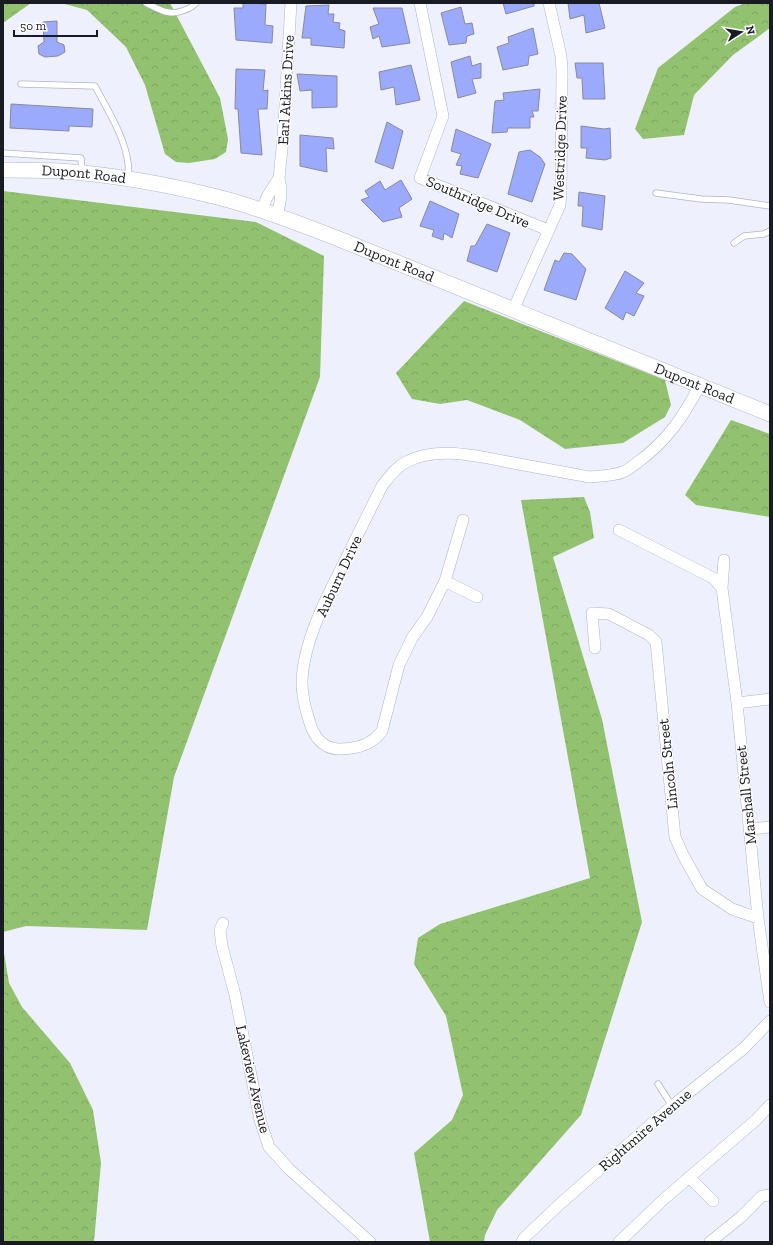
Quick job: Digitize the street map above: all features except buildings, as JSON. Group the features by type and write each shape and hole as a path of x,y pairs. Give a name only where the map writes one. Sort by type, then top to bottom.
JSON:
{"street":[{"name":"Earl Atkins Drive","path":"277,215 281,189 279,178 284,139 291,3"},
{"name":"Southridge Drive","path":"420,3 443,116 420,178 548,230"},
{"name":"Westridge Drive","path":"514,310 560,205 562,70 549,3"},
{"name":"Dupont Road","path":"3,170 60,171 128,179 226,199 262,210 334,237 770,414"},
{"name":"Earl Atkins Drive","path":"262,210 267,197 279,178"},
{"name":"Auburn Drive","path":"463,520 445,581 427,617 412,638 399,665 382,730 377,738 366,744 337,749 326,746 317,739 310,727 306,711 302,682 306,651 324,603 382,486 394,471 404,462 418,456 436,453 469,455 589,477 609,476 625,472 647,455 674,428 686,411 700,385"},
{"path":"619,530 713,578 722,588"},
{"name":"Marshall Street","path":"724,560 722,588 737,703 758,918 770,1002"},
{"path":"445,581 478,597"},
{"name":"Lincoln Street","path":"595,648 592,613 609,614 649,635 656,642 675,837 702,889 732,909 758,918"},
{"path":"737,703 770,699"},
{"path":"750,829 770,827"},
{"name":"Lakeview Avenue","path":"223,923 220,930 226,967 235,994 260,1120 269,1147 289,1169 370,1242"},
{"name":"Rightmire Avenue","path":"522,1242 524,1238 561,1203 672,1106 743,1049 770,1021"},
{"path":"619,1242 688,1177 756,1120 770,1105"},
{"path":"688,1177 713,1201"},
{"path":"710,1242 741,1217 762,1196 770,1195"}],"lane":[{"path":"146,3 167,13 175,14 191,8 196,3"},
{"path":"21,84 95,86 115,124 125,150 128,163 128,179"},
{"path":"3,154 81,158 82,174"},
{"path":"656,193 701,199 730,200 770,206"},
{"path":"734,243 744,236 764,234 770,231"},
{"path":"658,1084 672,1106"}],"green space":[{"path":"3,3 31,3 3,23"},
{"path":"61,3 170,3 220,98 228,139 226,152 215,159 189,163 176,162 165,154 145,85 126,47 87,10"},
{"path":"746,3 770,3 770,28 733,55 694,95 684,135 643,139 635,129 658,68 735,7"},
{"path":"3,191 256,222 324,256 320,377 174,777 147,930 26,926 3,932"},
{"path":"464,301 665,380 671,405 665,417 623,443 565,449 520,420 467,400 440,404 412,399 396,373"},
{"path":"731,420 770,434 770,517 696,505 685,495"},
{"path":"584,497 590,512 594,538 553,557 602,719 642,922 581,1115 497,1210 485,1235 484,1242 430,1242 414,1153 452,1120 463,1095 446,1016 414,964 418,938 440,924 590,878 521,500"},
{"path":"3,947 9,983 22,1007 70,1063 93,1110 101,1163 94,1242 3,1242"}]}
